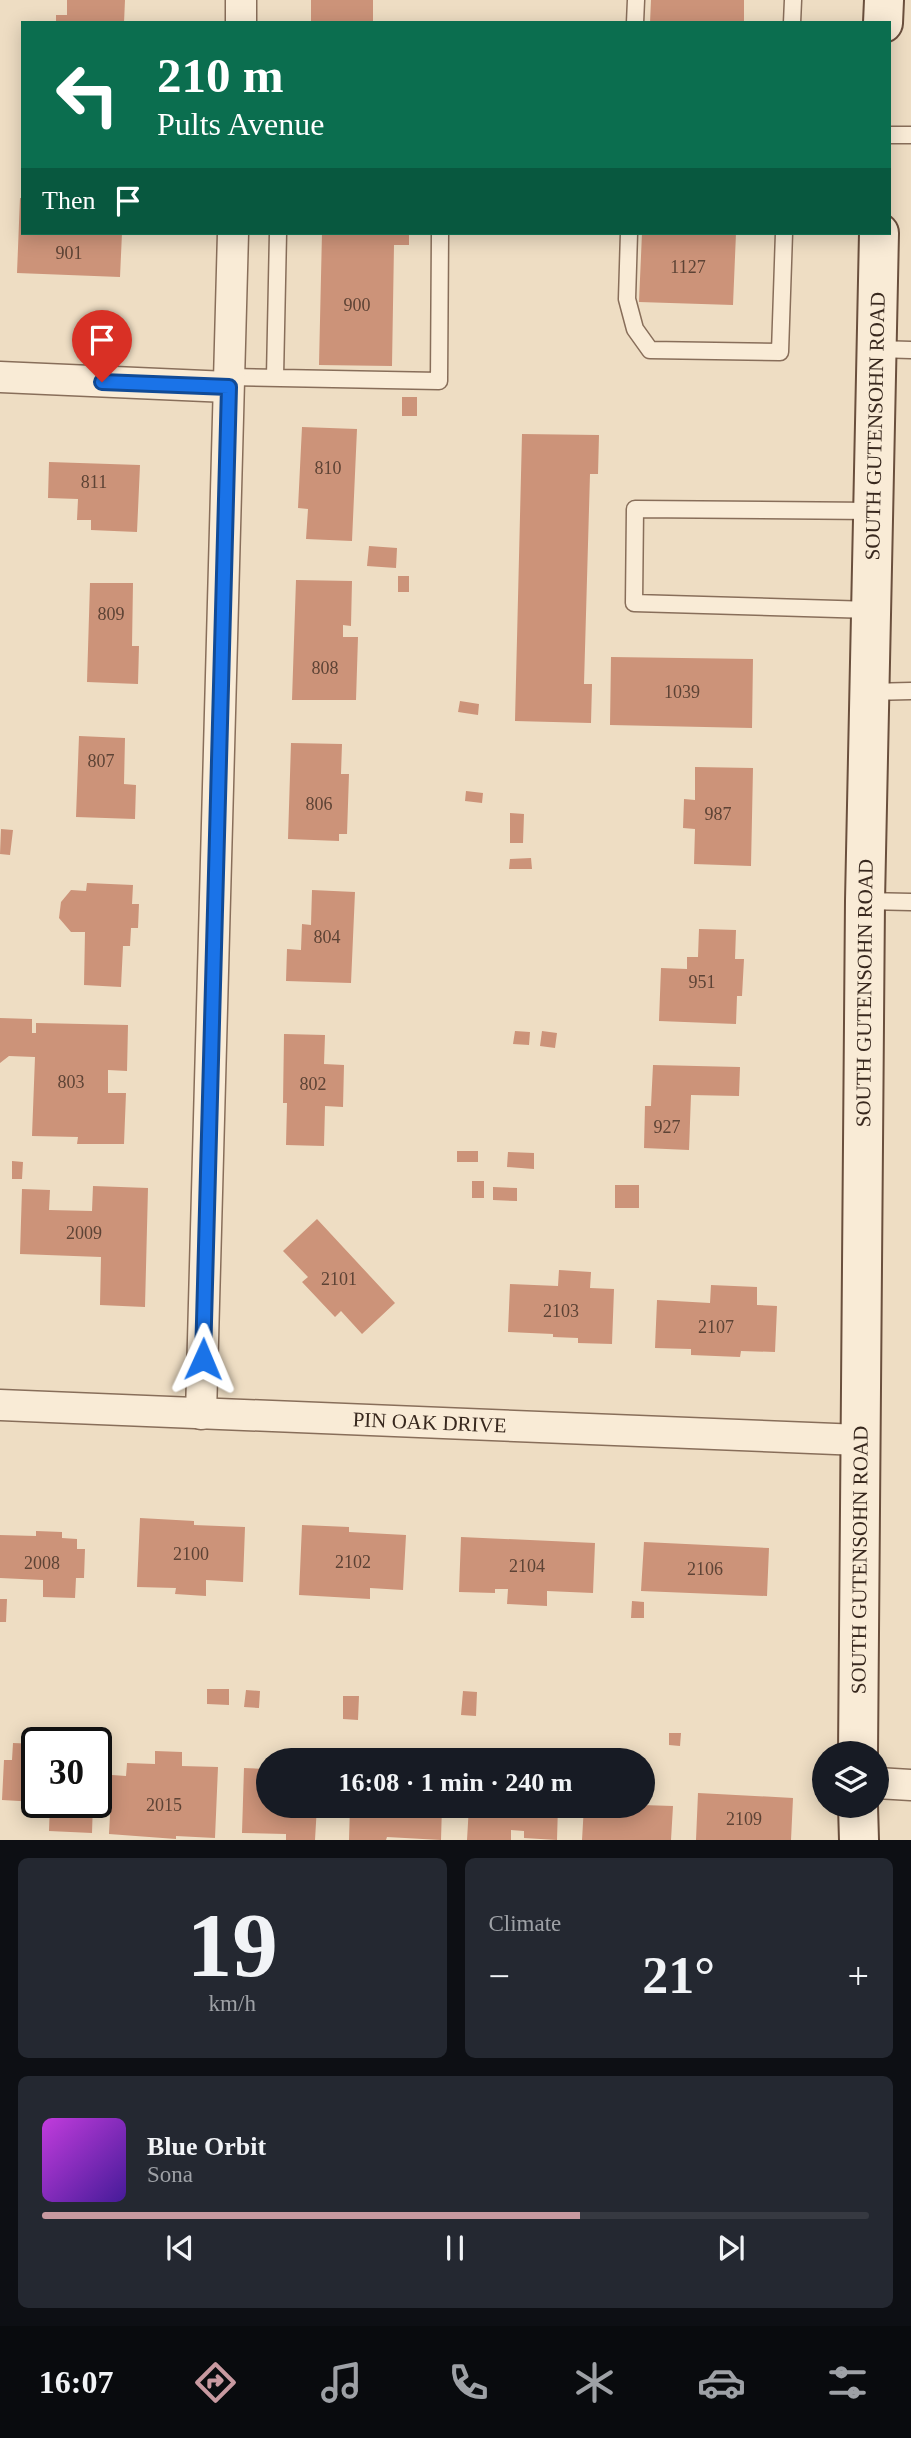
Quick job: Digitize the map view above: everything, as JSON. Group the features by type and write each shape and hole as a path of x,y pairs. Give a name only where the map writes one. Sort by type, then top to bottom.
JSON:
{"street":[{"path":"240,21 241,0"},
{"path":"883,21 884,0"},
{"path":"201,1414 233,235"},
{"name":"SOUTH GUTENSOHN ROAD","path":"858,1741 865,901 873,511 894,349 879,235"},
{"path":"0,377 229,382"},
{"name":"PIN OAK DRIVE","path":"0,1405 860,1440"},
{"path":"889,1784 911,1785"},
{"path":"858,1818 859,1839"}],"lane":[{"path":"635,21 636,0"},
{"path":"792,21 793,0"},
{"path":"891,135 911,135"},
{"path":"275,377 278,235"},
{"path":"229,382 275,377 439,381 440,235"},
{"path":"629,235 627,299 635,329 650,350 779,352 784,235"},
{"path":"871,610 634,603 635,509 873,511"},
{"path":"869,692 911,691"},
{"path":"865,901 911,902"}],"building":[{"path":"67,0 125,0 124,21 56,21 56,15 67,15"},
{"path":"311,0 373,0 373,21 311,21"},
{"path":"651,0 744,0 744,21 650,21"},
{"path":"20,198 21,235 122,235 120,277 17,273"},
{"path":"322,235 409,235 409,245 394,245 392,366 319,365"},
{"path":"642,235 736,235 733,305 639,302"},
{"path":"402,397 417,397 417,416 402,416"},
{"path":"302,427 357,429 352,541 306,539 308,509 298,508"},
{"path":"522,434 599,435 598,474 590,474 584,684 592,684 591,723 515,721"},
{"path":"49,462 140,465 137,532 91,530 91,520 77,520 78,499 48,498"},
{"path":"369,546 397,548 396,568 367,566"},
{"path":"398,576 409,576 409,592 398,592"},
{"path":"296,580 352,581 351,626 343,625 343,637 358,637 356,700 292,700"},
{"path":"90,583 133,583 132,646 139,646 138,684 87,682"},
{"path":"611,657 753,659 752,728 610,725"},
{"path":"460,701 479,704 478,715 458,712"},
{"path":"79,736 125,738 124,784 136,785 135,819 76,817"},
{"path":"291,743 342,744 341,774 349,774 347,834 339,834 339,841 288,839"},
{"path":"695,767 753,768 751,866 694,864 695,829 683,828 684,799 695,800"},
{"path":"466,791 483,793 482,803 465,801"},
{"path":"510,813 524,814 523,843 510,843"},
{"path":"1,829 13,830 10,855 0,854"},
{"path":"531,858 532,869 509,869 510,859"},
{"path":"87,883 133,885 132,904 139,904 138,928 131,928 130,946 123,946 121,987 84,985 85,932 71,932 59,918 61,902 71,890 86,891"},
{"path":"312,890 355,892 351,983 286,981 287,949 301,950 302,924 311,925"},
{"path":"699,929 736,930 735,959 744,959 742,996 737,996 736,1024 659,1021 661,968 687,969 687,957 698,957"},
{"path":"0,1018 32,1019 32,1033 36,1033 36,1023 128,1025 127,1071 108,1070 108,1093 126,1093 124,1144 77,1144 78,1137 32,1136 35,1057 9,1056 0,1063"},
{"path":"515,1031 530,1032 529,1045 513,1044"},
{"path":"542,1031 557,1033 555,1048 540,1046"},
{"path":"284,1034 325,1035 324,1064 344,1065 343,1107 325,1106 324,1146 286,1145 287,1103 283,1103"},
{"path":"653,1065 740,1067 739,1096 691,1095 689,1150 644,1148 645,1106 651,1106"},
{"path":"457,1151 478,1151 478,1162 457,1162"},
{"path":"508,1152 534,1153 534,1169 507,1167"},
{"path":"12,1161 23,1162 22,1179 12,1179"},
{"path":"472,1181 484,1181 484,1198 472,1198"},
{"path":"615,1185 639,1185 639,1208 615,1208"},
{"path":"93,1186 148,1188 145,1307 100,1305 101,1257 20,1254 22,1189 50,1190 49,1210 92,1211"},
{"path":"493,1187 517,1188 517,1201 493,1200"},
{"path":"317,1219 395,1303 362,1334 341,1311 335,1317 302,1282 308,1277 283,1251"},
{"path":"559,1270 591,1272 590,1288 614,1289 612,1344 578,1343 578,1338 553,1337 553,1334 508,1332 510,1284 558,1286"},
{"path":"711,1285 757,1287 757,1305 777,1306 775,1352 741,1351 740,1357 691,1355 691,1349 655,1348 657,1300 710,1303"},
{"path":"140,1518 194,1521 194,1525 245,1527 243,1582 206,1580 206,1596 175,1594 176,1588 137,1587"},
{"path":"302,1525 349,1527 349,1532 406,1535 403,1590 370,1588 370,1599 299,1595"},
{"path":"36,1531 62,1532 62,1538 77,1539 77,1549 85,1549 84,1578 76,1578 75,1598 43,1597 43,1580 0,1578 0,1535 36,1536"},
{"path":"461,1537 595,1543 593,1593 547,1591 547,1606 507,1604 508,1589 495,1589 495,1593 459,1592"},
{"path":"644,1542 769,1548 767,1596 641,1591"},
{"path":"0,1599 7,1599 6,1622 0,1622"},
{"path":"632,1601 644,1602 644,1618 631,1618"},
{"path":"207,1689 229,1689 229,1705 207,1704"},
{"path":"246,1690 260,1691 259,1708 244,1707"},
{"path":"463,1691 477,1692 476,1716 461,1715"},
{"path":"343,1696 359,1696 358,1720 343,1719"},
{"path":"669,1733 681,1733 680,1746 669,1745"},
{"path":"13,1743 21,1743 21,1801 2,1800 4,1760 12,1760"},
{"path":"155,1751 182,1752 182,1766 218,1767 215,1838 176,1836 176,1839 109,1834 110,1818 112,1818 112,1775 126,1776 127,1763 155,1764"},
{"path":"244,1768 256,1768 256,1818 316,1818 315,1840 286,1840 286,1834 242,1833"},
{"path":"698,1793 793,1798 791,1840 696,1840"},
{"path":"655,1805 673,1806 671,1840 582,1840 583,1818 655,1818"},
{"path":"49,1818 92,1818 92,1833 49,1831"},
{"path":"350,1818 442,1818 441,1840 387,1837 386,1840 349,1840"},
{"path":"468,1818 558,1818 557,1840 524,1838 524,1831 511,1830 511,1840 467,1840"}],"route":[{"path":"102,382 229,387 203,1359"}]}
